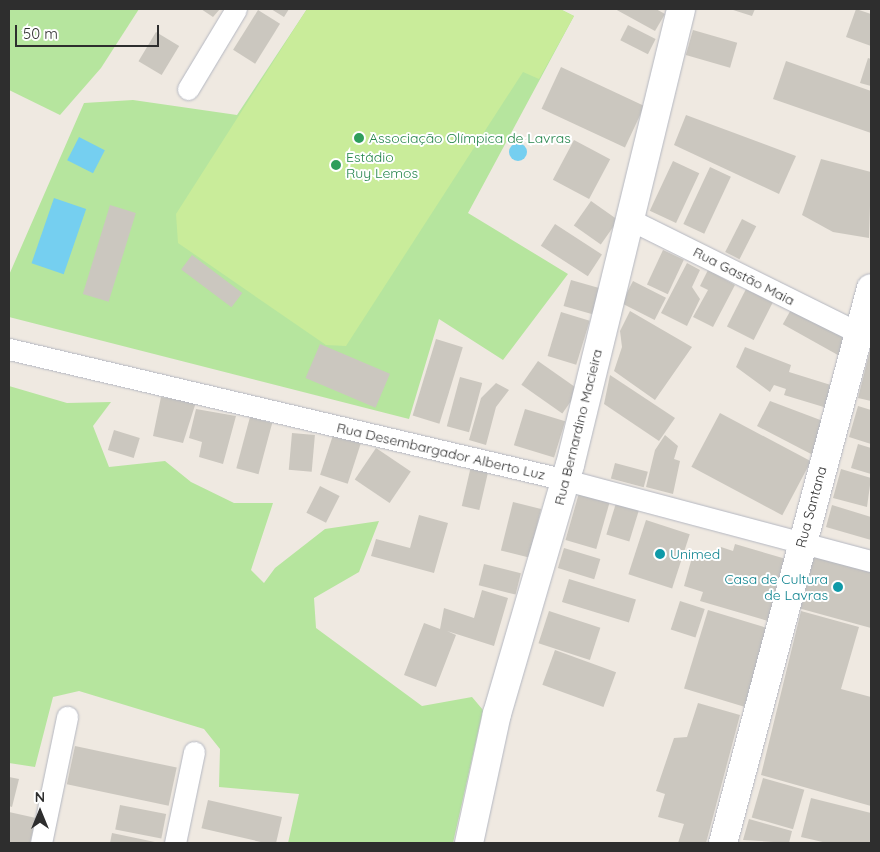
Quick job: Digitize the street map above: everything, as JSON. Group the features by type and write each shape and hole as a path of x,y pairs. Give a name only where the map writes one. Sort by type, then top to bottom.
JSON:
{"main road":[{"name":"Rua Bernardino Macieira","path":"469,843 497,714 566,480 681,9"},
{"name":"Rua Santana","path":"723,843 871,288"}],"street":[{"path":"188,90 236,9"},
{"name":"Rua Gastão Maia","path":"629,218 859,333"},
{"name":"Rua Desembargador Alberto Luz","path":"9,349 566,480 802,541 871,561"},
{"path":"41,843 67,717"},
{"path":"175,843 194,752"}],"green space":[{"path":"9,9 139,9 101,68 60,115 9,90"},
{"name":"Associação Olímpica de Lavras","path":"307,9 560,9 574,16 468,213 568,274 503,360 439,319 409,419 9,317 9,275 84,103 133,100 237,115"},
{"name":"Associação Olímpica de Lavras","path":"307,9 560,9 574,16 539,79 523,72 346,346 326,345 178,243 176,214"},
{"path":"9,386 67,403 111,402 93,426 109,467 165,461 191,482 234,503 273,503 251,570 264,583 275,568 325,529 379,521 359,572 314,598 316,628 422,706 472,697 483,710 453,843 288,843 299,794 219,787 220,749 204,729 79,691 53,697 35,767 9,763"}],"water":[{"path":"79,137 105,150 93,173 67,160"},
{"path":"518,143 524,146 527,152 524,158 518,161 512,158 509,152 512,146"},
{"path":"54,198 86,209 64,274 32,263"}],"building":[{"path":"201,9 220,9 213,17"},
{"path":"271,9 289,9 284,17"},
{"path":"615,9 656,9 665,14 655,31"},
{"path":"730,9 755,9 752,16"},
{"path":"856,9 871,14 871,46 846,37"},
{"path":"258,10 280,24 255,64 233,50"},
{"path":"628,25 656,39 648,54 620,40"},
{"path":"693,30 737,43 730,68 686,55"},
{"path":"156,32 179,46 162,75 138,61"},
{"path":"868,58 871,59 871,86 860,83"},
{"path":"786,61 871,91 871,133 773,99"},
{"path":"561,67 644,106 625,148 542,109"},
{"path":"686,115 796,156 779,194 674,145"},
{"path":"574,140 610,159 589,199 553,180"},
{"path":"821,159 871,172 869,238 833,232 802,215"},
{"path":"673,161 699,173 676,223 650,211"},
{"path":"710,167 731,177 704,234 683,224"},
{"path":"591,201 618,220 601,245 574,226"},
{"path":"110,205 136,213 109,302 83,294"},
{"path":"742,219 756,226 739,259 725,252"},
{"path":"555,224 602,254 588,276 541,246"},
{"path":"663,250 684,260 668,294 647,284"},
{"path":"192,255 242,293 231,307 181,269"},
{"path":"687,263 700,270 692,287 700,299 687,326 661,313"},
{"path":"708,270 735,285 713,327 693,317 708,290 700,286"},
{"path":"571,280 602,289 594,315 564,306"},
{"path":"633,281 666,298 655,320 622,303"},
{"path":"746,289 773,303 754,340 727,326"},
{"path":"793,306 850,338 840,356 783,324"},
{"path":"630,311 692,347 655,400 614,371 622,347 620,331"},
{"path":"561,312 590,321 576,365 548,356"},
{"path":"436,339 463,347 439,424 413,416"},
{"path":"320,344 390,374 376,408 306,378"},
{"path":"871,346 871,401 858,398"},
{"path":"745,347 791,365 789,372 834,386 827,408 784,395 786,389 774,385 770,392 736,367"},
{"path":"538,361 579,390 562,413 521,385"},
{"path":"610,375 675,418 659,441 604,404"},
{"path":"460,377 482,383 469,432 447,426"},
{"path":"496,383 509,390 496,407 486,445 469,440 481,398"},
{"path":"161,397 196,402 183,443 153,436"},
{"path":"770,401 823,421 813,455 757,426"},
{"path":"858,406 871,410 871,444 849,437"},
{"path":"196,409 236,416 223,464 199,457 202,442 189,438"},
{"path":"525,409 565,421 554,458 514,445"},
{"path":"720,413 811,461 782,515 691,467"},
{"path":"250,417 272,423 258,474 236,468"},
{"path":"114,430 140,438 134,458 108,450"},
{"path":"334,432 362,441 348,484 320,475"},
{"path":"292,433 315,435 312,472 289,470"},
{"path":"665,435 678,446 674,459 680,461 673,494 646,487 655,450"},
{"path":"858,444 871,448 871,474 851,468"},
{"path":"376,448 411,471 390,503 355,480"},
{"path":"615,463 648,472 644,487 611,478"},
{"path":"471,466 489,470 479,510 462,506"},
{"path":"841,469 871,478 867,507 833,498"},
{"path":"320,486 340,496 326,523 306,513"},
{"path":"579,493 610,502 596,549 565,540"},
{"path":"513,502 541,509 529,558 501,551"},
{"path":"616,503 639,510 629,542 606,535"},
{"path":"832,505 871,517 871,540 826,527"},
{"path":"419,515 448,523 434,573 371,556 376,539 410,548"},
{"name":"Unimed","path":"646,520 690,534 672,588 628,574"},
{"path":"735,544 786,559 768,621 700,601 703,592 684,586 693,554 717,560 721,547 733,551"},
{"path":"564,548 600,559 594,579 558,568"},
{"name":"Casa de Cultura de Lavras","path":"814,551 871,566 871,628 798,608"},
{"path":"484,564 521,573 516,595 479,585"},
{"path":"569,579 636,599 629,622 562,602"},
{"path":"482,590 508,598 494,646 447,631 456,635 436,687 404,675 424,623 440,629 444,608 474,618"},
{"path":"680,601 705,609 695,638 671,630"},
{"path":"708,610 768,628 744,707 684,688"},
{"path":"549,611 600,628 590,660 538,643"},
{"path":"801,611 859,627 841,689 871,697 871,806 761,775"},
{"path":"555,650 616,672 603,707 542,685"},
{"path":"698,703 740,715 706,843 678,843 684,824 658,817 665,794 656,791 674,738 687,737"},
{"path":"75,746 177,768 169,806 67,784"},
{"path":"9,777 19,779 12,807 9,806"},
{"path":"763,778 804,790 793,829 752,817"},
{"path":"811,798 871,813 871,843 827,843 801,837"},
{"path":"208,800 282,817 276,843 265,843 201,828"},
{"path":"120,805 166,814 161,839 115,830"},
{"path":"9,812 36,818 30,843 9,842"},
{"path":"749,819 792,831 789,843 743,840"},
{"path":"112,833 155,842 155,843 110,843"}],"place":[{"name":"Associação Olímpica de Lavras","path":"359,138"},
{"name":"Estádio Ruy Lemos","path":"336,165"},
{"name":"Unimed","path":"660,554"},
{"name":"Casa de Cultura de Lavras","path":"838,587"}]}
